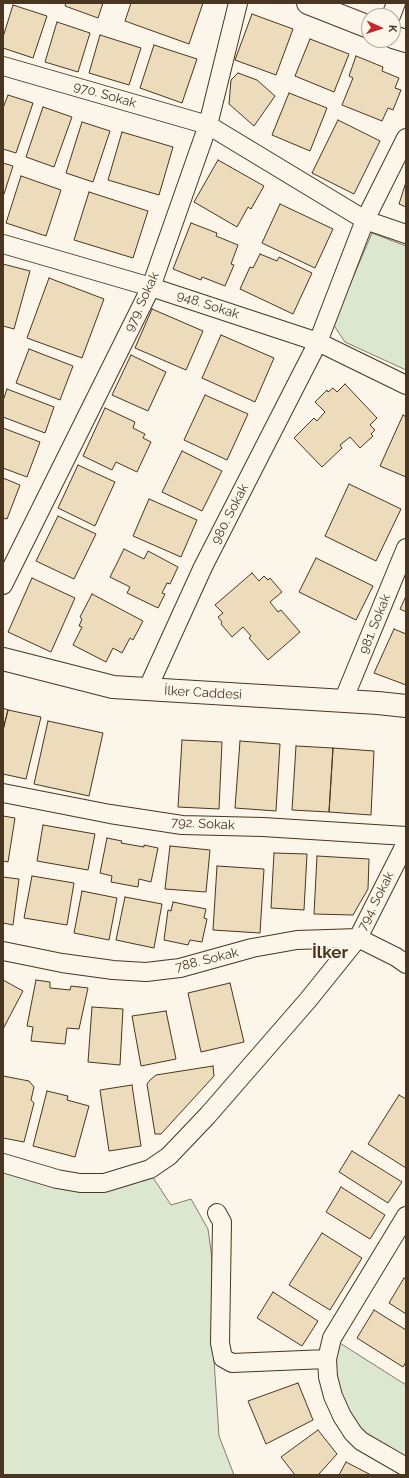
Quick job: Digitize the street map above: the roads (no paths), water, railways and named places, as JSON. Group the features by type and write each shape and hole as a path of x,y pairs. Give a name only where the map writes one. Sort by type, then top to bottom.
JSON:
{"main road":[{"path":"308,3 361,24"},
{"name":"İlker Caddesi","path":"3,660 87,682 113,687 406,706"}],"street":[{"name":"979. Sokak","path":"3,586 151,286 208,125 238,3"},
{"name":"970. Sokak","path":"3,66 208,125 365,220"},
{"path":"406,138 365,220 406,234"},
{"name":"980. Sokak","path":"147,690 203,567 318,342 365,220"},
{"name":"948. Sokak","path":"3,244 151,286 318,342 406,385"},
{"name":"981. Sokak","path":"343,701 406,548"},
{"name":"792. Sokak","path":"3,793 110,814 182,825 271,827 406,836"},
{"name":"794. Sokak","path":"3,1163 57,1180 80,1183 104,1183 150,1168 169,1156 208,1115 308,1000 358,938 406,843"},
{"name":"788. Sokak","path":"3,952 62,963 113,970 146,972 180,968 252,948 297,940 358,938 396,957 406,964"},
{"path":"217,1212 222,1222 220,1343 223,1358 232,1363 327,1359"},
{"path":"406,1216 332,1338 327,1359 328,1377 333,1396 342,1416 353,1433 361,1440 406,1467"}],"district":[{"name":"İlker","path":"330,953"}]}
